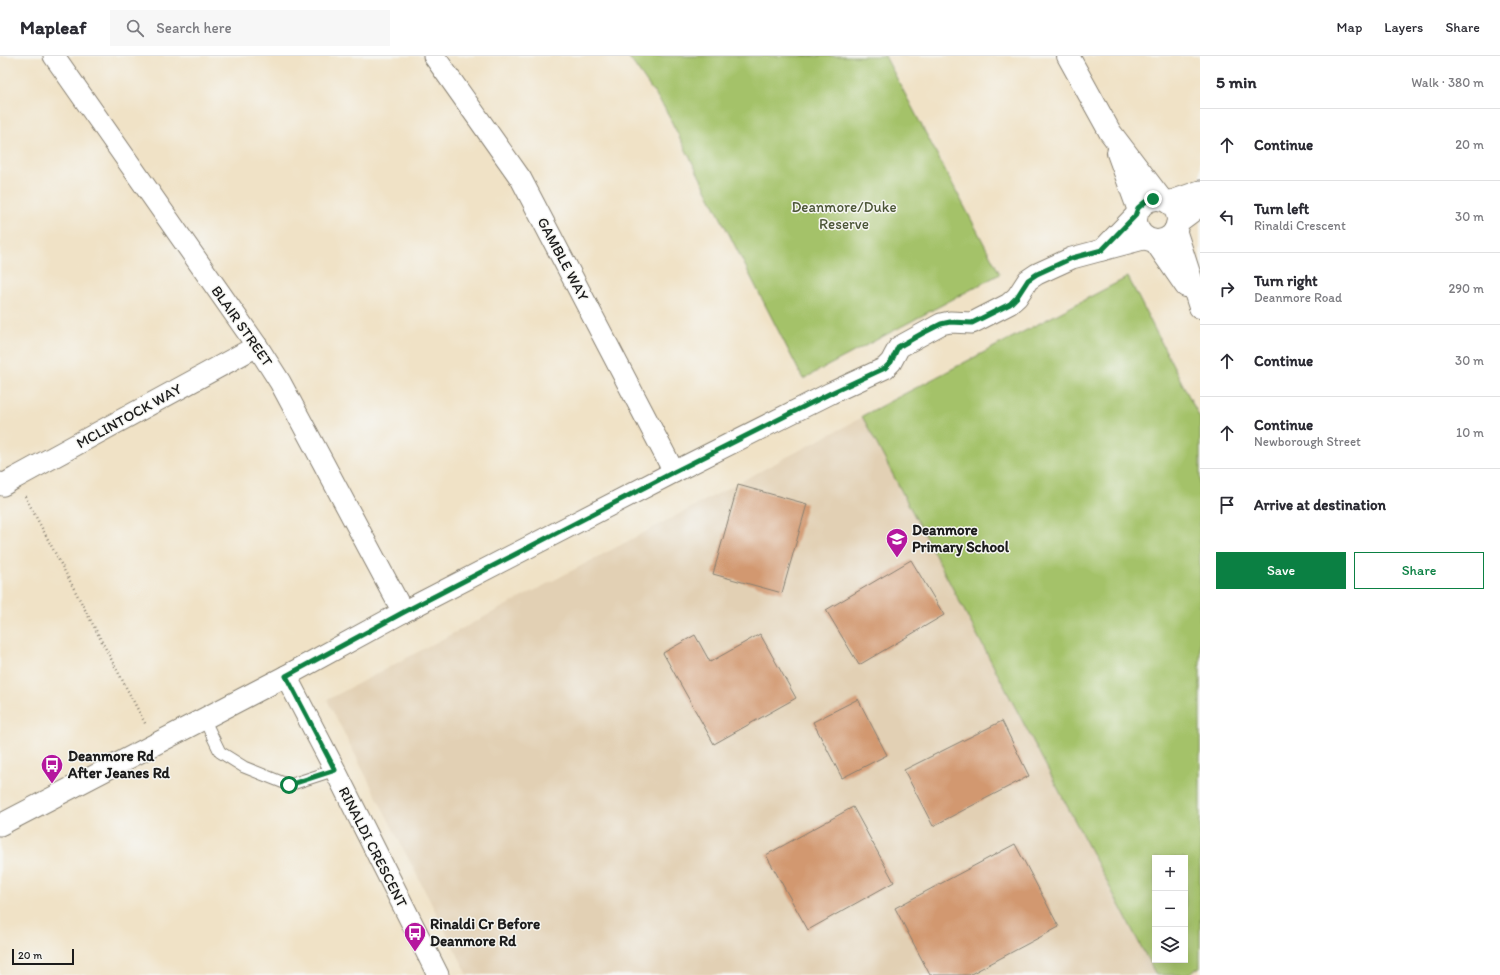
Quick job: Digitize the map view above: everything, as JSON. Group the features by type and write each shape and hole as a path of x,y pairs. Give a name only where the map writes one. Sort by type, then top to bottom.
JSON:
{"street":[{"name":"BLAIR STREET","path":"54,56 257,346 280,382 404,612"},
{"name":"GAMBLE WAY","path":"434,56 521,179 674,472"},
{"path":"1068,56 1110,132 1165,200 1175,209 1178,216 1176,227 1200,306"},
{"path":"1110,132 1137,212 1136,225 1140,233 1151,240 1200,306"},
{"path":"1102,250 1145,202 1153,199 1165,200 1200,191"},
{"path":"0,826 286,676 404,612 674,472 831,393 885,368 891,362 898,347 941,324 950,322 972,323 1010,304 1017,297 1028,280 1072,258 1151,240 1164,240 1170,236 1176,227 1200,206"},
{"name":"MCLINTOCK WAY","path":"7,481 257,346"},
{"name":"RINALDI CRESCENT","path":"286,676 438,975"}],"lane":[{"path":"204,719 220,752 244,767 289,785 335,770"}],"path":[{"path":"7,481 156,744"}],"shaded area":[{"name":"Deanmore Primary School","path":"1128,277 1200,418 1200,966 1183,975 468,975 327,700"}],"green space":[{"name":"Deanmore/Duke Reserve","path":"628,56 885,56 1000,274 803,379 664,107"},
{"path":"1128,277 1200,418 1200,967 1186,975 1156,975 862,416"}],"building":[{"path":"738,485 807,504 782,593 713,574"},
{"path":"911,560 944,615 859,665 826,610"},
{"path":"760,634 796,698 714,744 663,653 695,635 710,662"},
{"path":"858,699 887,755 842,778 813,722"},
{"path":"1002,721 1029,776 933,826 904,770"},
{"path":"853,807 894,882 808,930 766,855"},
{"path":"1015,844 1059,927 969,975 930,975 895,908"}],"place":[{"name":"Deanmore Primary School","path":"897,558"},
{"name":"Deanmore Rd After Jeanes Rd","path":"52,784"},
{"name":"Rinaldi Cr Before Deanmore Rd","path":"415,952"}],"route":[{"path":"289,785 335,770 286,676 404,612 674,472 831,393 885,368 891,362 898,347 923,333 941,324 950,322 972,323 1010,304 1017,297 1028,280 1037,274 1072,258 1102,250 1135,216 1138,208 1145,202 1153,199"}]}
